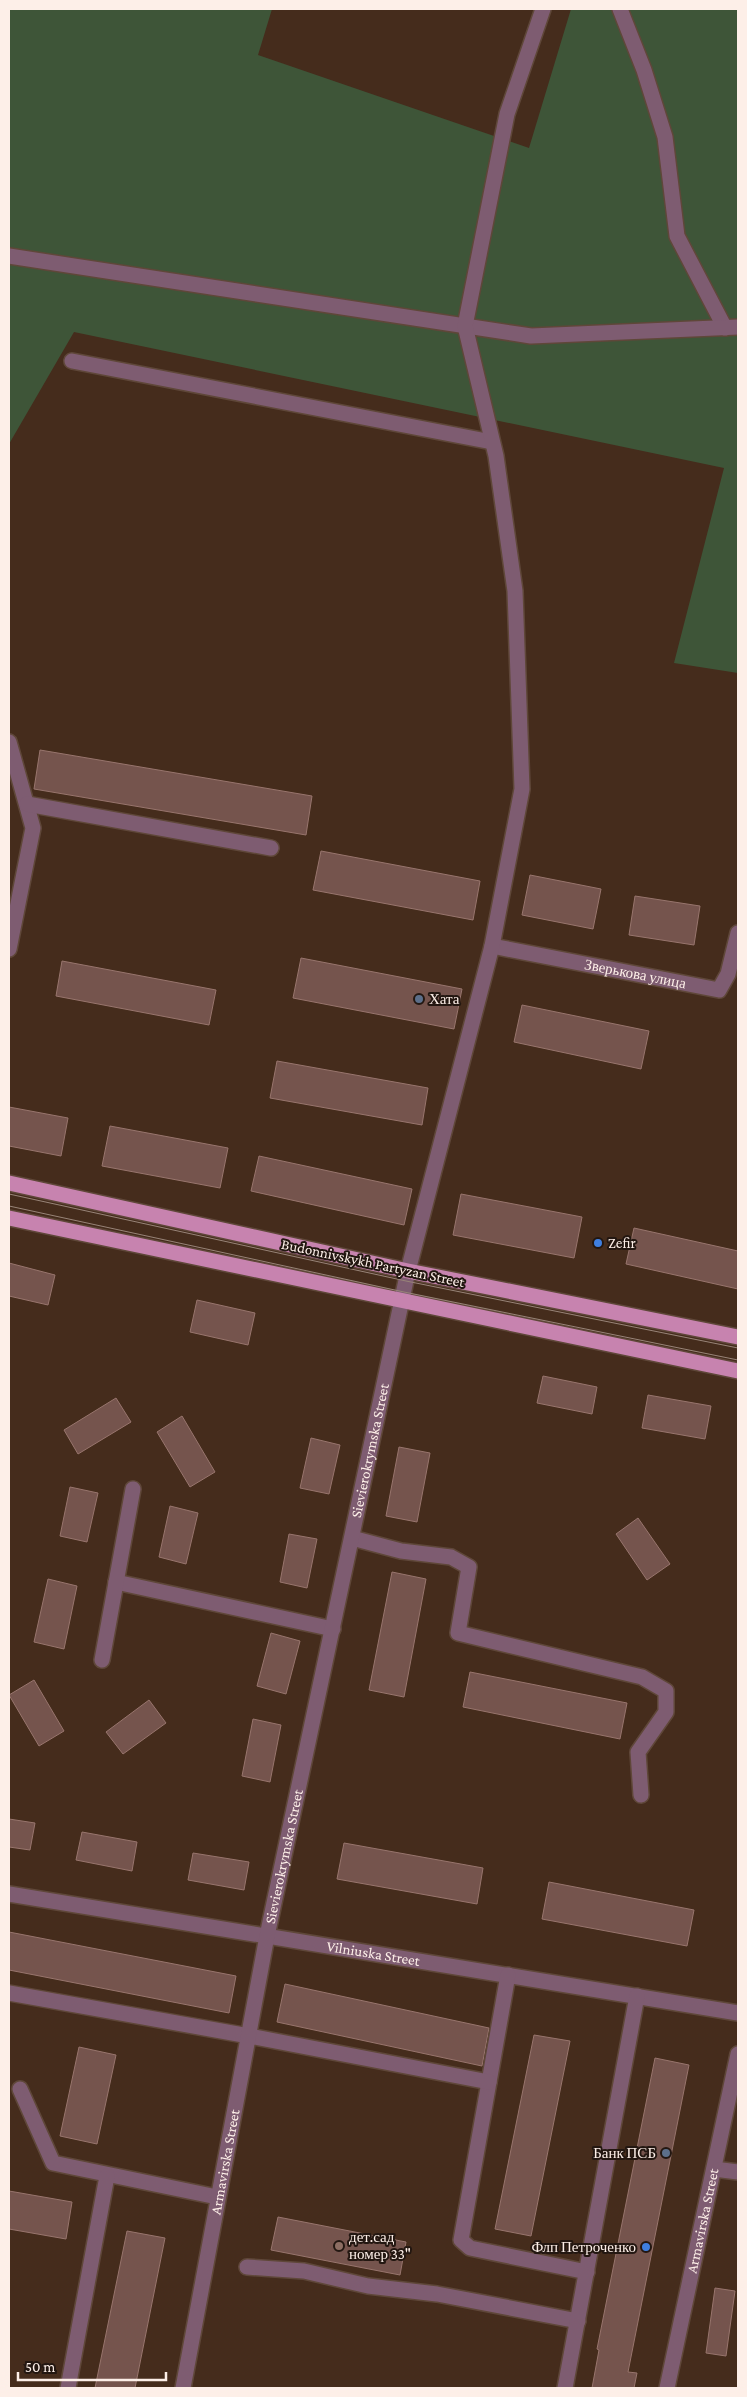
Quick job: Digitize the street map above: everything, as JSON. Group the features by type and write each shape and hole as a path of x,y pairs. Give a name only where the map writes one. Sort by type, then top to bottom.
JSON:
{"main road":[{"name":"Budonnivskykh Partyzan Street","path":"9,1183 408,1271 738,1337"},
{"name":"Budonnivskykh Partyzan Street","path":"9,1218 738,1371"}],"street":[{"path":"465,326 507,114 543,9"},
{"path":"9,256 531,336 732,327 677,236 665,137 644,70 620,9"},
{"name":"Sievierokrymska Street","path":"267,1936 408,1271 492,946 522,789 515,591 492,442 465,326"},
{"path":"72,361 492,442"},
{"path":"9,742 33,828 9,949"},
{"path":"27,804 271,848"},
{"name":"Зверькова улица","path":"492,946 719,990 728,974 738,933"},
{"path":"102,1660 133,1489"},
{"path":"352,1538 401,1551 451,1557 469,1567 458,1633 642,1677 666,1691 666,1712 638,1752 641,1795"},
{"path":"116,1582 333,1629"},
{"name":"Vilniuska Street","path":"9,1894 738,2013"},
{"name":"Armavirska Street","path":"183,2388 267,1936"},
{"path":"508,1975 460,2240 470,2248 587,2272"},
{"path":"9,1993 489,2082"},
{"path":"565,2388 637,1996"},
{"name":"Armavirska Street","path":"667,2388 738,2054"},
{"path":"20,2089 53,2163 217,2198"},
{"path":"714,2169 738,2172"},
{"path":"68,2388 107,2176"},
{"path":"247,2267 304,2271 368,2286 437,2294 578,2321"}],"green space":[{"path":"9,9 272,9 258,55 529,148 571,9 738,9 738,673 674,663 724,468 74,332 9,444"}],"building":[{"path":"40,750 312,796 306,835 34,789"},
{"path":"321,851 480,881 473,920 313,890"},
{"path":"530,875 601,889 593,929 522,915"},
{"path":"635,896 700,906 694,945 629,935"},
{"path":"301,958 462,989 454,1029 293,998"},
{"path":"62,961 216,990 209,1025 56,996"},
{"path":"522,1005 649,1031 641,1069 514,1042"},
{"path":"277,1061 428,1088 422,1125 270,1098"},
{"path":"9,1107 68,1118 61,1156 9,1146"},
{"path":"110,1126 228,1148 220,1188 102,1166"},
{"path":"259,1156 412,1189 404,1225 251,1191"},
{"path":"461,1194 582,1217 574,1258 453,1235"},
{"path":"634,1228 738,1251 738,1289 626,1264"},
{"path":"9,1263 55,1275 48,1305 9,1296"},
{"path":"197,1300 255,1313 248,1345 190,1332"},
{"path":"543,1376 597,1387 592,1414 537,1403"},
{"path":"648,1395 711,1406 705,1439 642,1428"},
{"path":"116,1398 131,1422 78,1454 64,1430"},
{"path":"182,1416 215,1472 190,1487 157,1432"},
{"path":"311,1438 340,1445 329,1494 300,1488"},
{"path":"399,1447 430,1453 417,1522 386,1516"},
{"path":"70,1487 98,1493 87,1542 60,1536"},
{"path":"170,1506 198,1513 186,1564 159,1557"},
{"path":"638,1518 670,1564 647,1580 616,1534"},
{"path":"289,1534 317,1539 307,1588 280,1582"},
{"path":"392,1572 426,1579 404,1697 369,1690"},
{"path":"48,1579 77,1586 64,1649 34,1642"},
{"path":"271,1633 300,1641 286,1694 257,1686"},
{"path":"470,1672 627,1703 620,1739 463,1707"},
{"path":"34,1680 64,1731 39,1746 9,1695"},
{"path":"149,1700 166,1723 123,1754 106,1732"},
{"path":"253,1719 281,1725 270,1782 242,1776"},
{"path":"9,1819 35,1823 30,1850 9,1847"},
{"path":"82,1832 137,1842 132,1871 76,1860"},
{"path":"344,1843 483,1868 477,1904 337,1879"},
{"path":"193,1853 249,1862 244,1890 188,1880"},
{"path":"549,1882 694,1910 687,1946 542,1919"},
{"path":"9,1932 236,1976 229,2013 9,1970"},
{"path":"285,1984 489,2028 482,2066 277,2022"},
{"path":"534,2035 570,2041 531,2236 495,2229"},
{"path":"79,2047 116,2055 97,2144 60,2136"},
{"path":"655,2058 689,2065 628,2372 637,2373 634,2388 592,2388 599,2350 597,2349"},
{"path":"9,2191 72,2202 66,2239 9,2229"},
{"name":"дет.сад номер 33\"","path":"278,2217 406,2242 400,2275 271,2250"},
{"path":"127,2231 165,2238 135,2388 95,2388"},
{"path":"715,2288 735,2291 726,2356 706,2353"}],"tram line":[{"path":"9,1194 406,1281 738,1348"},
{"path":"9,1206 404,1292 738,1360"}],"place":[{"name":"Хата","path":"419,999"},
{"name":"Zefir","path":"598,1243"},
{"name":"Банк ПСБ","path":"666,2153"},
{"name":"дет.сад номер 33\"","path":"339,2246"},
{"name":"Флп Петроченко","path":"646,2247"}]}
